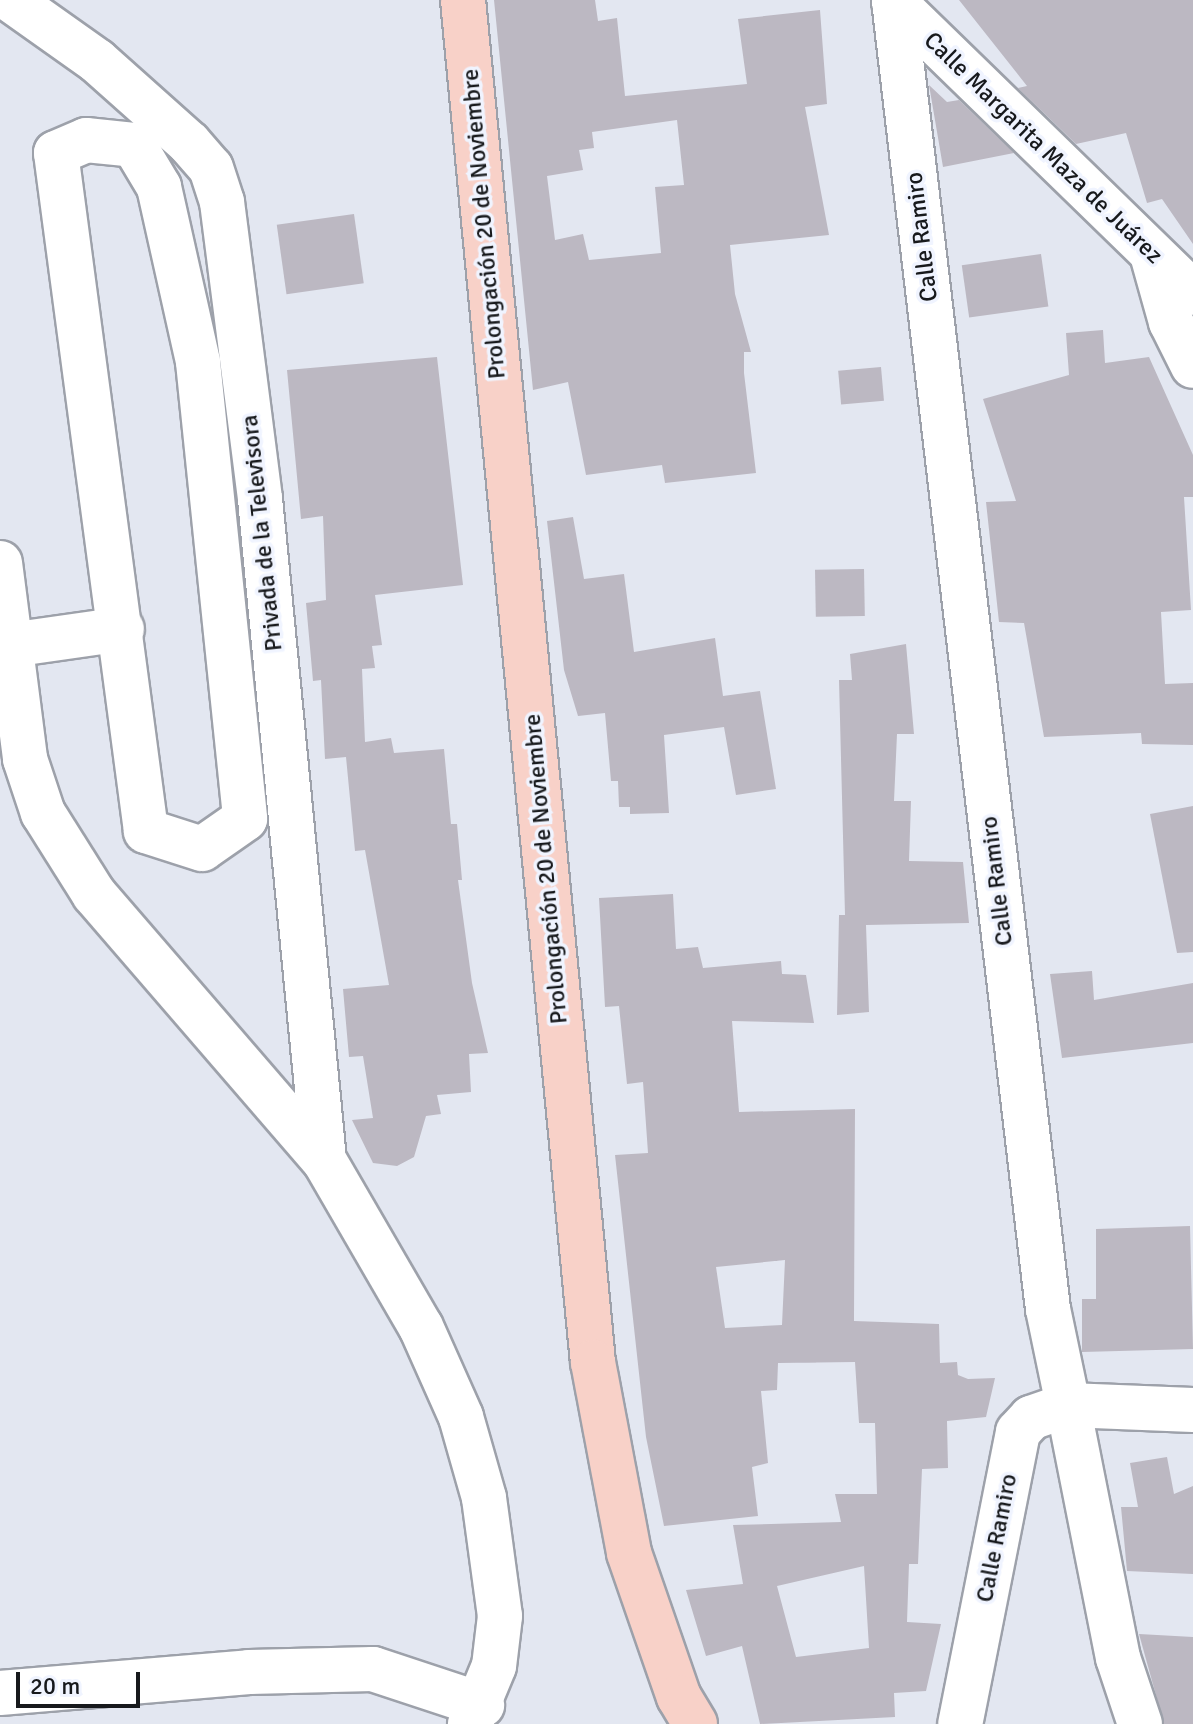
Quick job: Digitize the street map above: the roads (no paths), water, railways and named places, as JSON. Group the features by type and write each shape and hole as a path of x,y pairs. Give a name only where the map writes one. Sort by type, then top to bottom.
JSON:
{"main road":[{"name":"Prolongación 20 de Noviembre","path":"463,0 593,1362 629,1553 679,1697 695,1724"}],"street":[{"name":"Privada de la Televisora","path":"11,0 97,61 189,143 211,168 222,202 260,499 324,1160"},
{"name":"Calle Margarita Maza de Juárez","path":"894,1 1193,293"},
{"name":"Calle Ramiro","path":"894,1 1048,1309 1068,1405 1031,1418 1018,1432 960,1724"},
{"path":"86,140 134,145 159,187 198,362 245,819 202,849 146,831 122,629 56,153 86,140"},
{"path":"1152,254 1171,322 1193,366"},
{"name":"Privada de la Televisora","path":"0,563 25,759 43,813 94,894 324,1160 421,1327 461,1417 484,1498 500,1616 476,1715"},
{"path":"10,645 122,629"},
{"path":"1140,1724 1118,1658 1068,1405 1193,1410"},
{"path":"0,1693 249,1672 373,1669 476,1715"}]}
